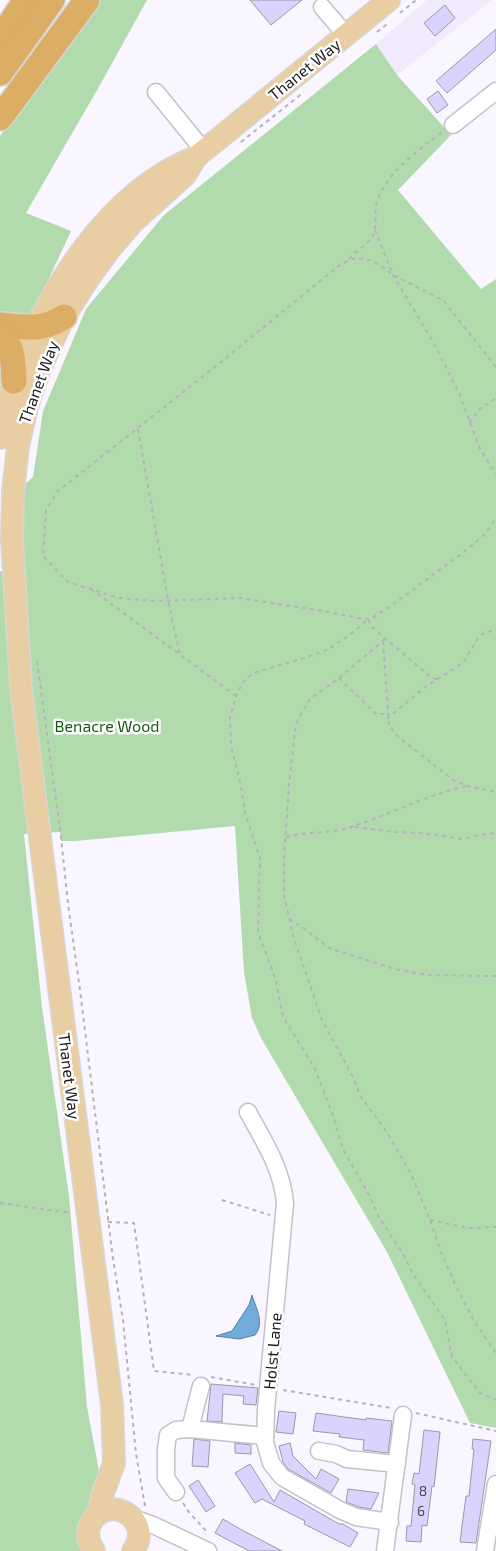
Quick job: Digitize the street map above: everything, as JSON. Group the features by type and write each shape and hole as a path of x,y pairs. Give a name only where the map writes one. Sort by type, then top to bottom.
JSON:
{"highway":[{"path":"0,40 26,0"},
{"path":"0,73 52,0"},
{"path":"0,118 87,0"},
{"path":"0,325 36,328 47,326 64,317"},
{"path":"0,332 10,346 14,381"}],"main road":[{"name":"Thanet Way","path":"135,1549 139,1532 133,1512 116,1489 113,1464 112,1405 21,688 12,540 15,469 22,427 33,388 64,317 88,279 133,222 185,175 200,154 346,35 392,9"},
{"name":"Thanet Way","path":"0,438 14,381 36,328 74,264 116,212 145,185 176,164 200,154"},
{"name":"Thanet Way","path":"0,582 21,688"},
{"name":"Thanet Way","path":"94,1551 88,1536 89,1528 98,1514 113,1464"},
{"path":"98,1514 105,1510 113,1509 133,1512"}],"street":[{"path":"322,7 346,35"},
{"path":"453,124 496,90"},
{"path":"156,92 200,154"},
{"name":"Holst Lane","path":"248,1112 278,1166 284,1185 284,1220 265,1436 271,1463 282,1477 340,1510 356,1517 390,1522"},
{"path":"190,1429 201,1386"},
{"path":"385,1551 403,1415"},
{"path":"176,1492 166,1478 168,1435 176,1430 190,1429 265,1436"},
{"path":"319,1451 336,1454 346,1459 397,1464"},
{"path":"485,1551 496,1484"},
{"path":"133,1512 153,1525 204,1549"},
{"path":"135,1549 147,1539 156,1536 177,1536"}],"path":[{"path":"392,9 416,0"},
{"path":"377,32 389,22"},
{"path":"239,144 306,90"},
{"path":"348,261 372,236 375,230 376,206 383,186 422,147 453,124"},
{"path":"375,230 393,275 433,342 458,393 480,449 496,474"},
{"path":"496,367 443,300 393,275 382,266 370,260 355,258 341,264 138,429 57,492 46,510 43,556 68,582 119,598 168,600 241,598 364,619 372,618 469,548 486,533 496,518"},
{"path":"469,423 480,410 496,398"},
{"path":"138,429 168,600 180,655"},
{"path":"89,588 236,696"},
{"path":"368,618 372,627 384,640 432,678 437,679"},
{"path":"368,618 329,649 253,673 244,682 236,696 230,718 231,746 241,786 245,813 260,858 258,932 276,981 283,1017 314,1067 333,1115 342,1149 413,1274 445,1320 452,1357 480,1393 496,1400"},
{"path":"388,719 413,695 463,662 480,635 496,628"},
{"path":"384,640 339,678 310,699 302,709 298,719 289,785 284,894 294,939 322,1020 361,1097 387,1132 411,1174 442,1255 457,1288 474,1321 496,1353"},
{"path":"384,640 389,726 401,739 453,780 468,786 496,792"},
{"path":"36,654 61,837 113,1259 123,1320 139,1479 133,1512"},
{"path":"339,678 376,714 387,714"},
{"path":"286,837 353,827 401,810 422,800 468,786"},
{"path":"353,827 422,833 463,839 496,833"},
{"path":"289,919 329,948 386,966 426,975 496,976"},
{"path":"222,1200 284,1220"},
{"path":"0,1203 88,1216"},
{"path":"430,1220 467,1228 496,1227"},
{"path":"176,1492 188,1511 206,1532 204,1549"}],"shaded area":[{"path":"427,0 492,0 397,75 376,44"}],"green space":[{"path":"98,0 147,0 26,213 71,231 32,315 0,315 0,136"},
{"name":"Benacre Wood","path":"376,44 397,75 451,135 398,190 481,289 496,279 496,1428 470,1423 387,1252 261,1038 252,1018 244,972 235,826 76,841 61,841 60,832 24,834 42,1007 69,1196 87,1407 100,1476 94,1551 0,1551 0,571 26,575 21,521 23,486 33,477 43,411 86,309 164,215"}],"water":[{"path":"252,1295 260,1320 255,1335 239,1339 216,1336 232,1331 249,1305"}],"building":[{"path":"250,0 302,0 271,25"},
{"path":"445,5 455,18 435,36 424,23"},
{"path":"496,29 496,50 447,93 436,81"},
{"path":"438,91 448,105 437,113 427,99"},
{"path":"211,1384 258,1388 256,1405 243,1404 244,1396 223,1394 222,1422 207,1421"},
{"path":"279,1411 296,1413 293,1434 276,1432"},
{"path":"316,1413 366,1420 366,1418 392,1421 388,1453 363,1450 364,1440 339,1437 340,1434 313,1431"},
{"path":"424,1430 440,1432 434,1487 432,1486 427,1526 422,1525 421,1542 406,1541 407,1526 411,1526 415,1485 412,1484 414,1473 419,1474"},
{"path":"194,1439 210,1441 208,1467 192,1466"},
{"path":"473,1439 491,1441 476,1543 460,1542 466,1496 469,1496 474,1449 472,1449"},
{"path":"235,1443 251,1445 251,1454 235,1453"},
{"path":"290,1443 293,1456 316,1479 321,1469 339,1479 331,1493 288,1469 283,1462 279,1446"},
{"path":"250,1464 274,1502 280,1490 358,1533 350,1547 304,1524 305,1521 262,1499 255,1503 235,1473"},
{"path":"198,1480 215,1506 206,1512 189,1486"},
{"path":"348,1489 379,1493 371,1509 346,1502"},
{"path":"223,1519 282,1551 249,1551 215,1533"}]}
